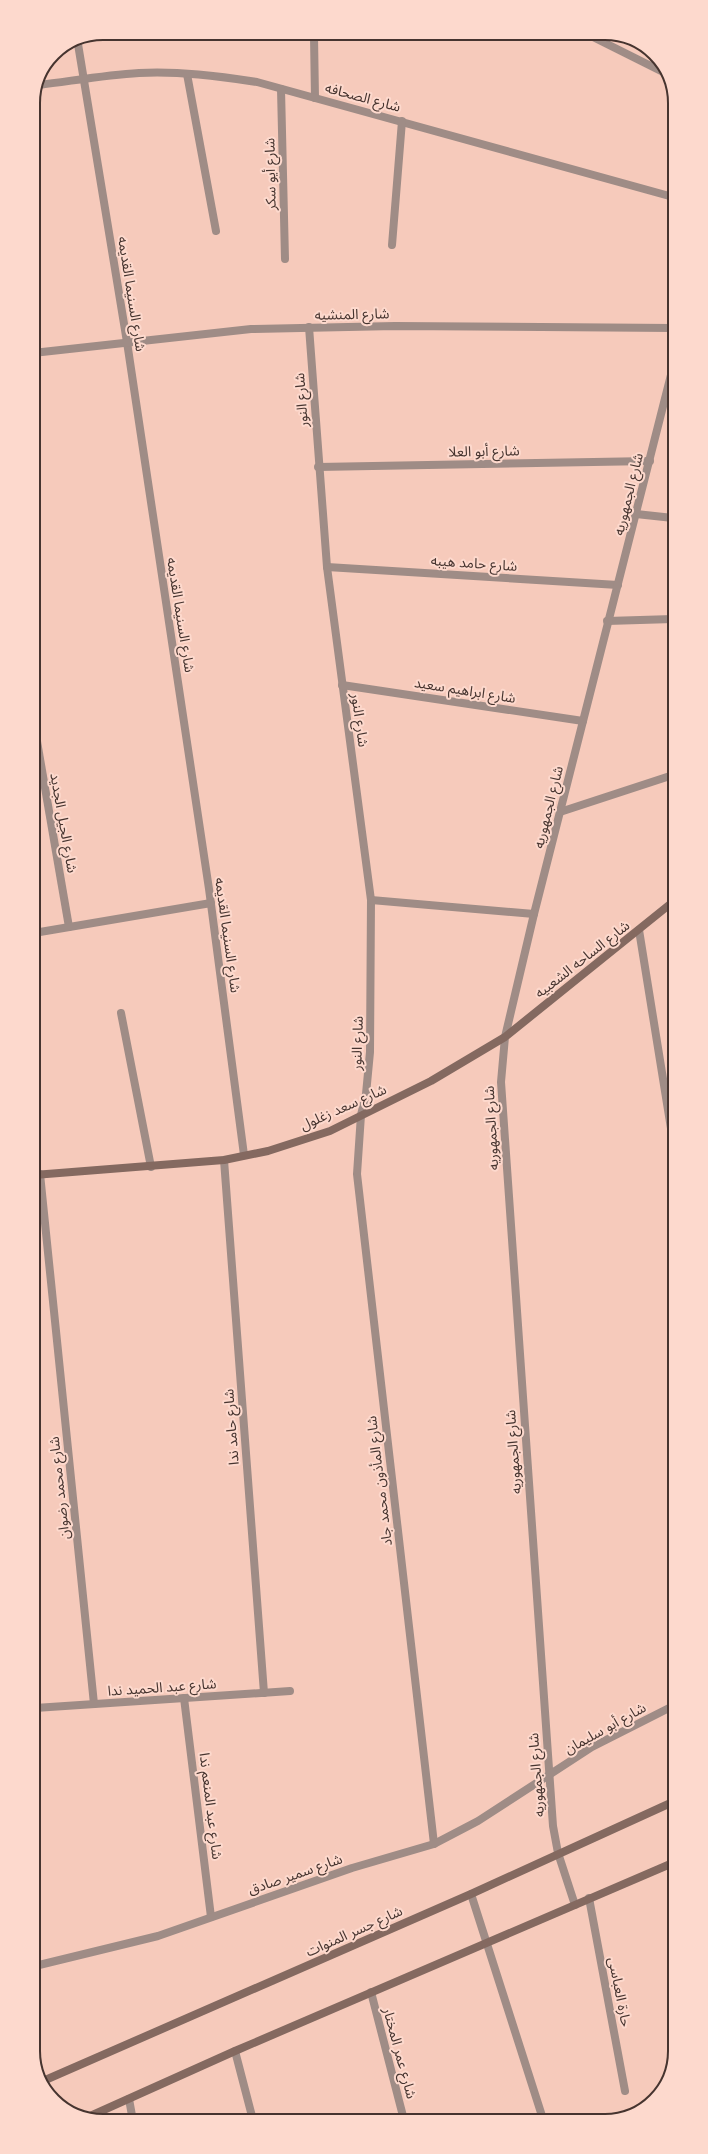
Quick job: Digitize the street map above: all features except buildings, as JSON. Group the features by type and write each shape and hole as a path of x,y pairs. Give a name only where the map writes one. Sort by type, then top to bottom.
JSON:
{"street":[{"path":"314,40 315,98"},
{"path":"599,40 658,70"},
{"name":"شارع السنيما القديمه","path":"78,45 127,342 211,903 244,1155"},
{"name":"شارع الصحافه","path":"43,85 139,73 228,77 281,89 402,121 668,196"},
{"path":"187,74 216,231"},
{"name":"شارع أيو سكر","path":"281,89 285,259"},
{"path":"392,245 402,121"},
{"name":"شارع المنشيه","path":"40,352 251,330 309,327 668,328"},
{"name":"شارع النور","path":"309,327 318,467 328,567 342,685 366,850 371,900 370,1052 366,1094 361,1115"},
{"name":"شارع الجمهوريه","path":"575,1905 558,1853 553,1826 501,1082 505,1037 534,914 668,387"},
{"name":"شارع أبو العلا","path":"318,467 650,461"},
{"path":"636,514 668,517"},
{"name":"شارع حامد هيبه","path":"328,567 618,585"},
{"path":"608,620 668,619"},
{"name":"شارع ابراهيم سعيد","path":"342,685 583,721"},
{"name":"شارع الجيل الجديد","path":"40,758 70,927"},
{"path":"560,812 668,777"},
{"path":"371,900 534,914"},
{"path":"40,932 211,903"},
{"name":"شارع الساحه الشعبيه","path":"505,1037 668,906"},
{"path":"639,930 668,1110"},
{"path":"121,1013 151,1167"},
{"name":"شارع سعد زغلول","path":"40,1174 151,1167 224,1160 268,1151 330,1131 430,1081 505,1037"},
{"name":"شارع المأذون محمد جاد","path":"361,1115 357,1174 434,1844"},
{"name":"شارع حامد ندا","path":"224,1160 264,1693"},
{"name":"شارع محمد رضوان","path":"40,1202 94,1704"},
{"name":"شارع عبد الحميد ندا","path":"40,1708 290,1691"},
{"name":"شارع عبد المنعم ندا","path":"184,1698 212,1917"},
{"name":"شارع أبو سليمان","path":"549,1775 592,1747 668,1708"},
{"name":"شارع سمير صادق","path":"40,1965 158,1936 352,1868 434,1844 478,1821 549,1775"},
{"name":"شارع جسر المنوات","path":"46,2080 470,1894 668,1804"},
{"path":"96,2114 371,1992 668,1865"},
{"path":"470,1894 541,2114"},
{"name":"حارة العباسى","path":"588,1898 625,2091"},
{"name":"شارع عمر المختار","path":"371,1992 402,2114"},
{"path":"236,2051 252,2114"},
{"path":"129,2099 132,2114"}]}
